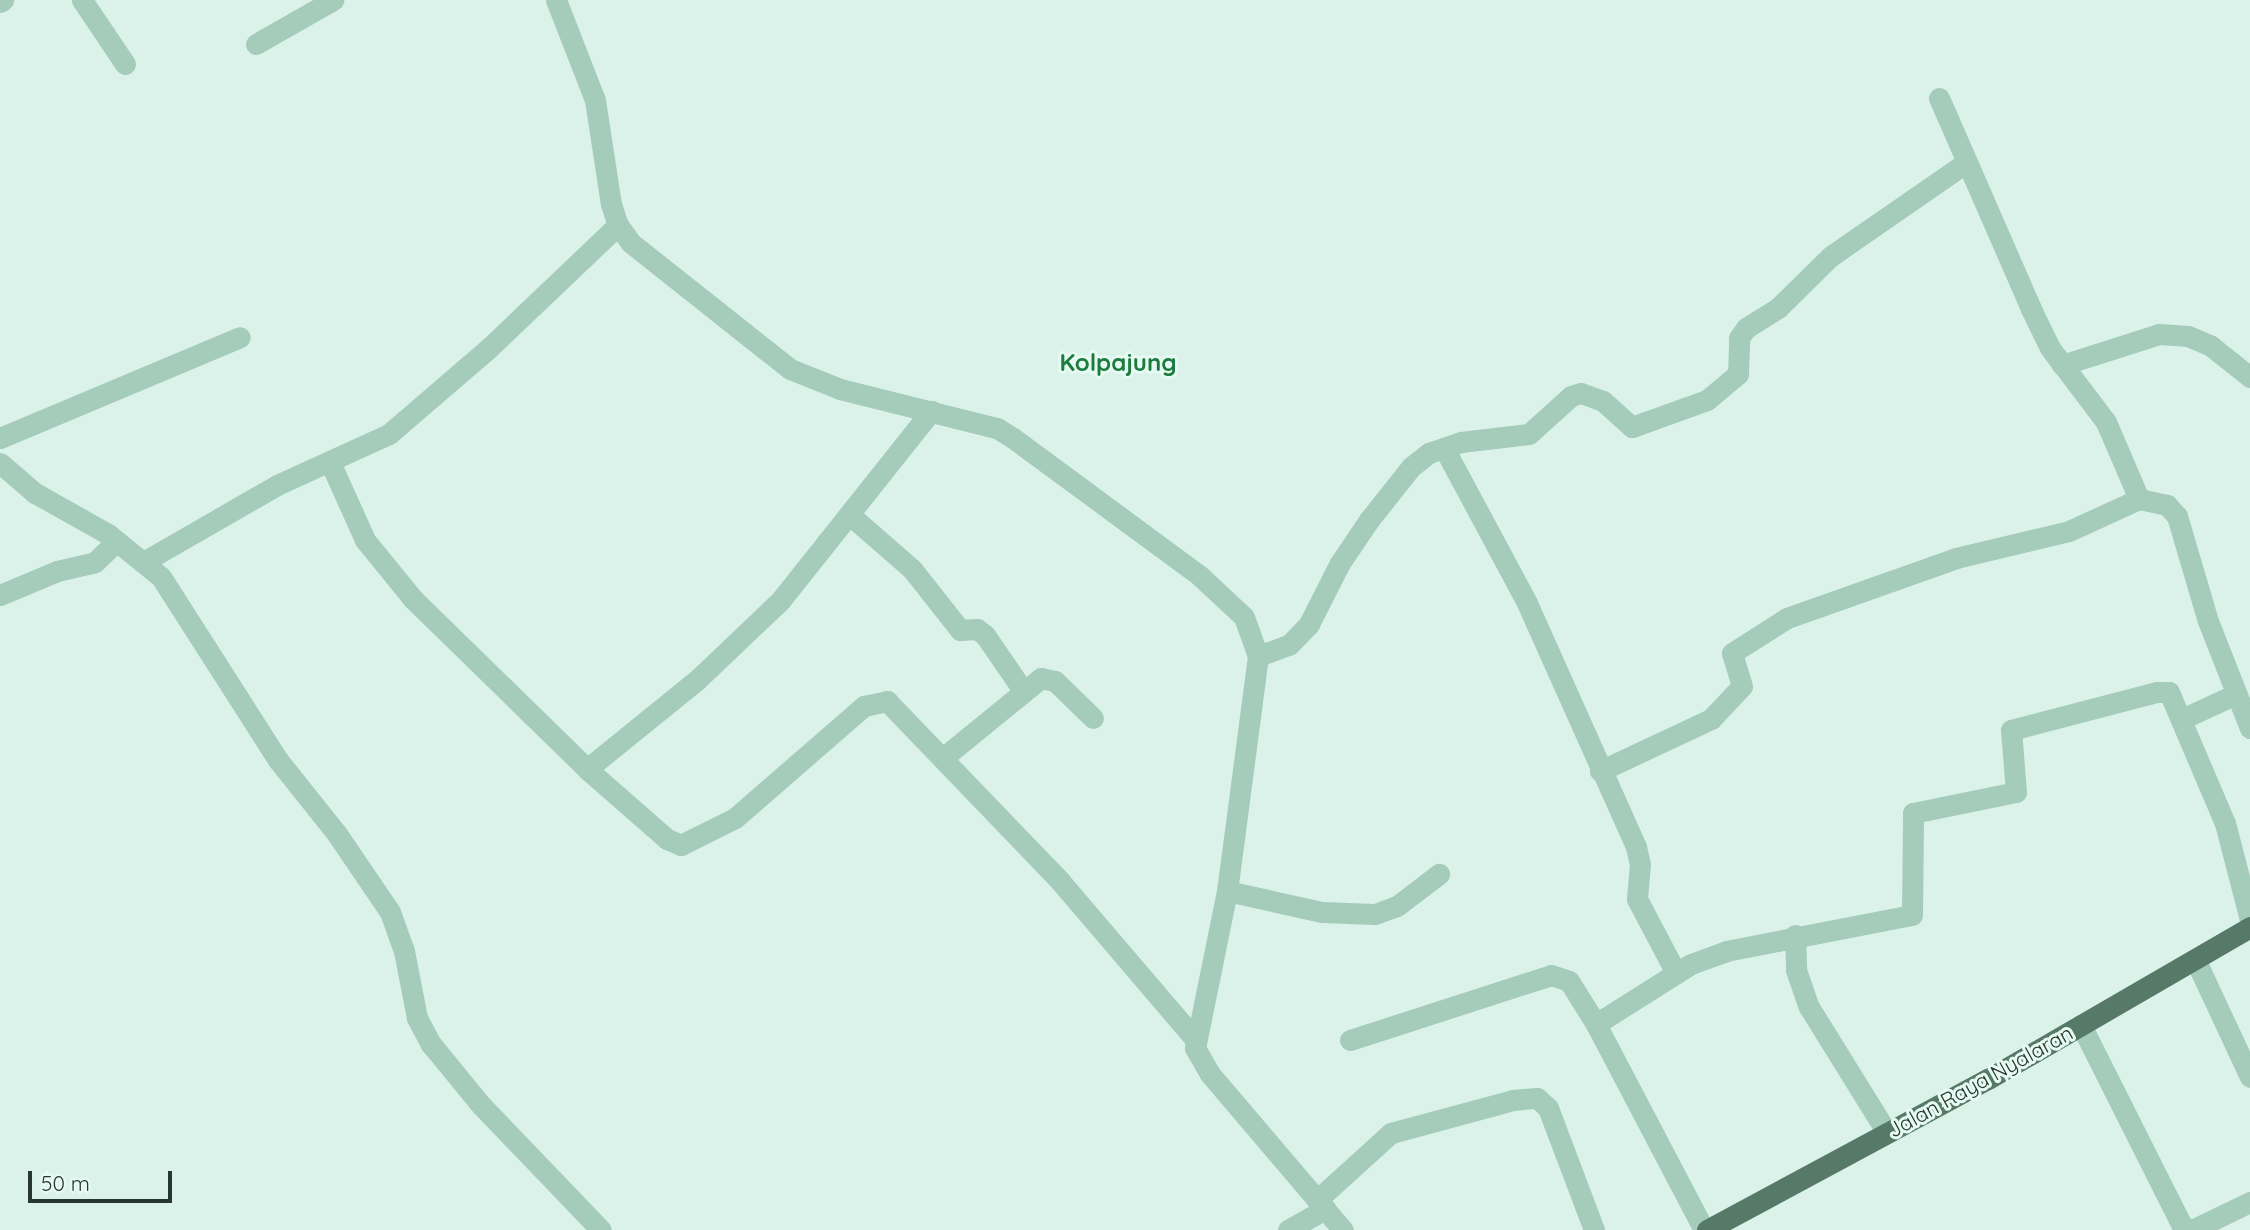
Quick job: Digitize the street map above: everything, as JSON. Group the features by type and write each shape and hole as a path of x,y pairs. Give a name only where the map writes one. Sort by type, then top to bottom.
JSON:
{"main road":[{"name":"Jalan Raya Nyalaran","path":"1705,1230 1887,1133 2250,927"}],"street":[{"path":"82,0 125,64"},
{"path":"256,44 333,0"},
{"path":"556,0 595,100 618,225 654,262 790,369 841,389 997,428 1075,482 1230,602 1249,626 1258,656 1227,891 1194,1038"},
{"path":"1939,98 2031,309 2062,366 2106,422 2139,499"},
{"path":"1258,656 1289,645 1308,624 1340,563 1369,520 1411,467 1444,448 1529,434 1571,396 1581,393 1603,401 1632,427 1707,400 1738,374 1739,338 1746,328 1778,308 1824,261 1967,162"},
{"path":"145,561 277,485 389,434 418,412 618,225"},
{"path":"2062,366 2160,334 2188,337 2211,346 2250,377"},
{"path":"0,438 240,337"},
{"path":"587,769 737,643 780,601 932,411"},
{"path":"1444,448 1527,603 1639,856 1640,907 1676,973"},
{"path":"330,462 348,509 381,562 587,769 667,839 681,845 735,818 876,700 887,701 944,757 1060,881 1194,1038 1210,1074 1343,1230"},
{"path":"0,463 35,493 117,541 145,561 176,599 278,760 337,834 390,912 404,951 417,1018 431,1044 481,1105 601,1230"},
{"path":"1600,771 1711,719 1742,686 1732,653 1787,618 1956,558 2069,531 2139,499 2167,505 2177,516 2208,621 2250,728"},
{"path":"849,514 912,569 960,630 977,629 985,635 1022,690"},
{"path":"0,595 57,571 94,562 117,541"},
{"path":"944,757 1022,690 1049,677 1093,718"},
{"path":"1595,1024 1676,973 1726,951 1796,935 1912,915 1913,813 2017,792 2011,730 2165,691 2182,719 2225,822 2250,920"},
{"path":"2182,719 2236,695"},
{"path":"1227,891 1322,912 1375,914 1397,906 1439,874"},
{"path":"1796,935 1796,970 1805,998 1887,1133"},
{"path":"2195,959 2250,1077"},
{"path":"1350,1040 1552,975 1569,981 1595,1024 1705,1230"},
{"path":"2081,1025 2182,1226 2192,1230 2250,1202"},
{"path":"1288,1230 1321,1204 1391,1133 1537,1098 1548,1108 1594,1230"}],"district":[{"name":"Kolpajung","path":"1118,363"}]}
